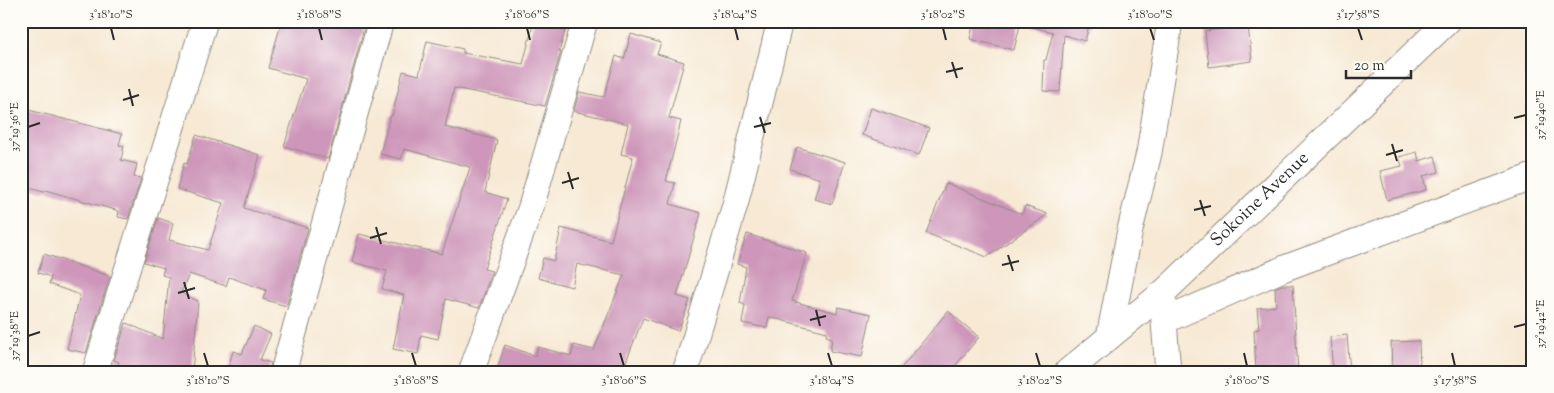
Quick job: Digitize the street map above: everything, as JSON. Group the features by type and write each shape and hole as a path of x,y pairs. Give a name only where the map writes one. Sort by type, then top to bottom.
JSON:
{"street":[{"path":"95,372 205,21"},
{"path":"283,372 381,21"},
{"path":"471,372 532,207 585,21"},
{"path":"685,372 735,205 780,21"},
{"path":"1109,337 1130,230 1150,153 1170,21"},
{"name":"Sokoine Avenue","path":"1067,372 1165,291 1448,21"},
{"path":"1164,321 1285,268 1533,176"},
{"path":"1165,291 1164,321 1168,372"}],"building":[{"path":"282,21 366,21 328,159 284,146 306,79 268,68"},
{"path":"534,21 568,21 545,106 454,88 445,127 497,140 485,192 507,199 484,269 492,271 479,308 446,299 438,339 421,335 418,354 393,349 404,295 382,289 387,271 352,262 359,234 442,254 470,167 404,149 401,159 380,154 403,71 419,75 427,41 463,49 463,53 523,64"},
{"path":"974,21 1021,21 1014,50 970,39"},
{"path":"1034,21 1090,21 1085,41 1064,35 1060,92 1043,91 1044,60 1046,60 1053,32 1033,27"},
{"path":"1248,26 1252,61 1209,67 1205,31"},
{"path":"631,34 661,43 657,54 684,62 669,118 681,121 666,181 675,183 670,204 701,213 677,296 690,300 678,331 643,318 622,372 496,372 505,345 535,356 538,347 571,356 574,345 594,350 624,275 577,264 572,287 538,278 543,258 554,261 561,228 611,241 633,157 621,154 628,124 574,111 579,92 604,97 616,56 624,59"},
{"path":"21,108 122,134 119,145 124,146 121,160 137,164 134,177 141,178 128,219 118,217 119,211 45,190 44,192 21,186 21,156 28,129 21,127"},
{"path":"871,108 929,128 919,155 862,135"},
{"path":"196,135 260,155 244,208 308,228 287,304 286,306 263,299 266,290 229,277 226,286 189,274 181,293 198,301 192,372 115,372 119,362 114,360 126,323 163,339 169,277 162,275 164,268 144,262 158,218 173,223 169,240 208,250 223,203 177,189 184,163 187,164"},
{"path":"797,147 845,162 832,204 814,199 820,179 790,169"},
{"path":"1417,152 1419,161 1435,156 1439,172 1423,176 1426,190 1387,200 1380,171 1402,166 1399,157"},
{"path":"946,183 1022,214 1025,206 1048,214 987,257 926,233"},
{"path":"747,234 807,253 792,301 837,313 838,307 871,314 862,357 830,351 832,338 826,336 827,332 769,317 767,328 742,323 745,305 740,303 746,267 737,264"},
{"path":"44,254 110,276 86,353 67,349 80,295 49,284 51,277 38,273"},
{"path":"1282,285 1293,285 1298,372 1256,372 1254,330 1259,329 1257,308 1276,306 1275,288"},
{"path":"948,311 979,337 950,372 898,372"},
{"path":"254,326 271,334 260,360 271,363 269,372 227,372 233,351 242,354"},
{"path":"1347,335 1350,372 1333,372 1330,337"},
{"path":"1419,341 1420,372 1392,372 1391,342"}]}
